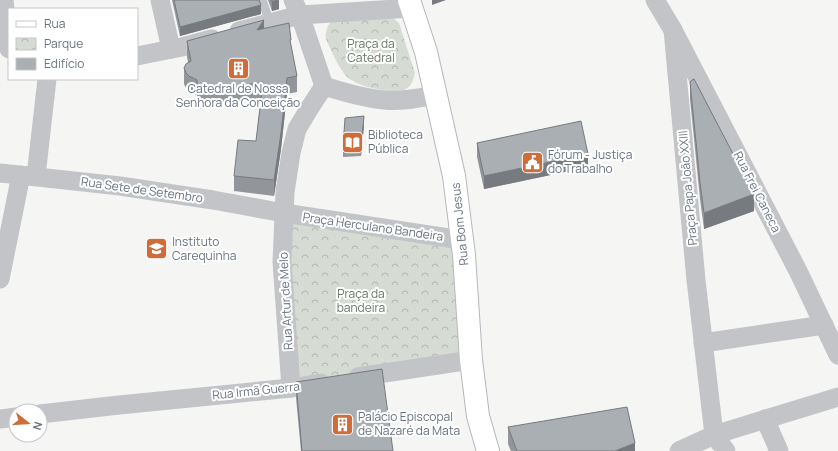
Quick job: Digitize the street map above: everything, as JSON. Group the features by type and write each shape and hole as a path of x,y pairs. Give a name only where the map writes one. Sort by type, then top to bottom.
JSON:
{"street":[{"path":"4,0 8,39"},
{"path":"160,0 171,49"},
{"name":"Rua Frei Caneca","path":"655,0 673,30 799,273 838,355"},
{"path":"138,56 171,49 270,23 296,8 410,4"},
{"name":"Rua Bom Jesus","path":"410,4 426,52 454,176 464,255 471,360 478,416 488,451"},
{"path":"296,8 324,86 358,96 384,101 436,95"},
{"name":"Praça Papa João XXIII","path":"673,30 696,280 704,344 701,442"},
{"path":"0,279 28,175 47,80"},
{"name":"Rua Artur de Melo","path":"291,388 282,262 286,184 297,129 308,109 324,86"},
{"name":"Rua Sete de Setembro","path":"0,172 144,189 213,200 284,214"},
{"name":"Praça Herculano Bandeira","path":"284,214 462,240"},
{"path":"704,344 824,325"},
{"name":"Rua Irmã Guerra","path":"48,413 291,388 471,360"},
{"path":"679,451 765,420 838,397"},
{"path":"765,420 779,451"},
{"path":"701,442 726,451"}],"lane":[{"path":"262,0 270,23"}],"green space":[{"name":"Praça da Catedral","path":"391,16 399,23 415,73 411,84 406,89 393,91 367,87 352,81 341,69 326,39 326,30 330,22"},
{"name":"Praça da bandeira","path":"284,213 462,240 471,360 291,388"}],"building":[{"path":"174,0 259,0 261,5 180,27"},
{"path":"264,20 257,30 289,23 290,40 297,76 287,78 274,180 234,176 238,140 256,141 263,82 198,93 197,80 189,76 184,68 186,64 191,61 187,41"},
{"path":"694,79 754,194 704,213 690,82"},
{"name":"Biblioteca Pública","path":"364,116 361,147 343,147 345,118"},
{"path":"581,121 588,154 484,176 477,143"},
{"name":"Palácio Episcopal de Nazaré da Mata","path":"382,369 393,451 302,451 296,382"},
{"path":"627,407 635,443 615,451 517,451 508,427"}],"place":[{"name":"Catedral de Nossa Senhora da Conceição","path":"238,68"},
{"name":"Biblioteca Pública","path":"353,142"},
{"name":"Fórum - Justiça do Trabalho","path":"533,162"},
{"name":"Instituto Carequinha","path":"156,249"},
{"name":"Palácio Episcopal de Nazaré da Mata","path":"343,424"}]}
